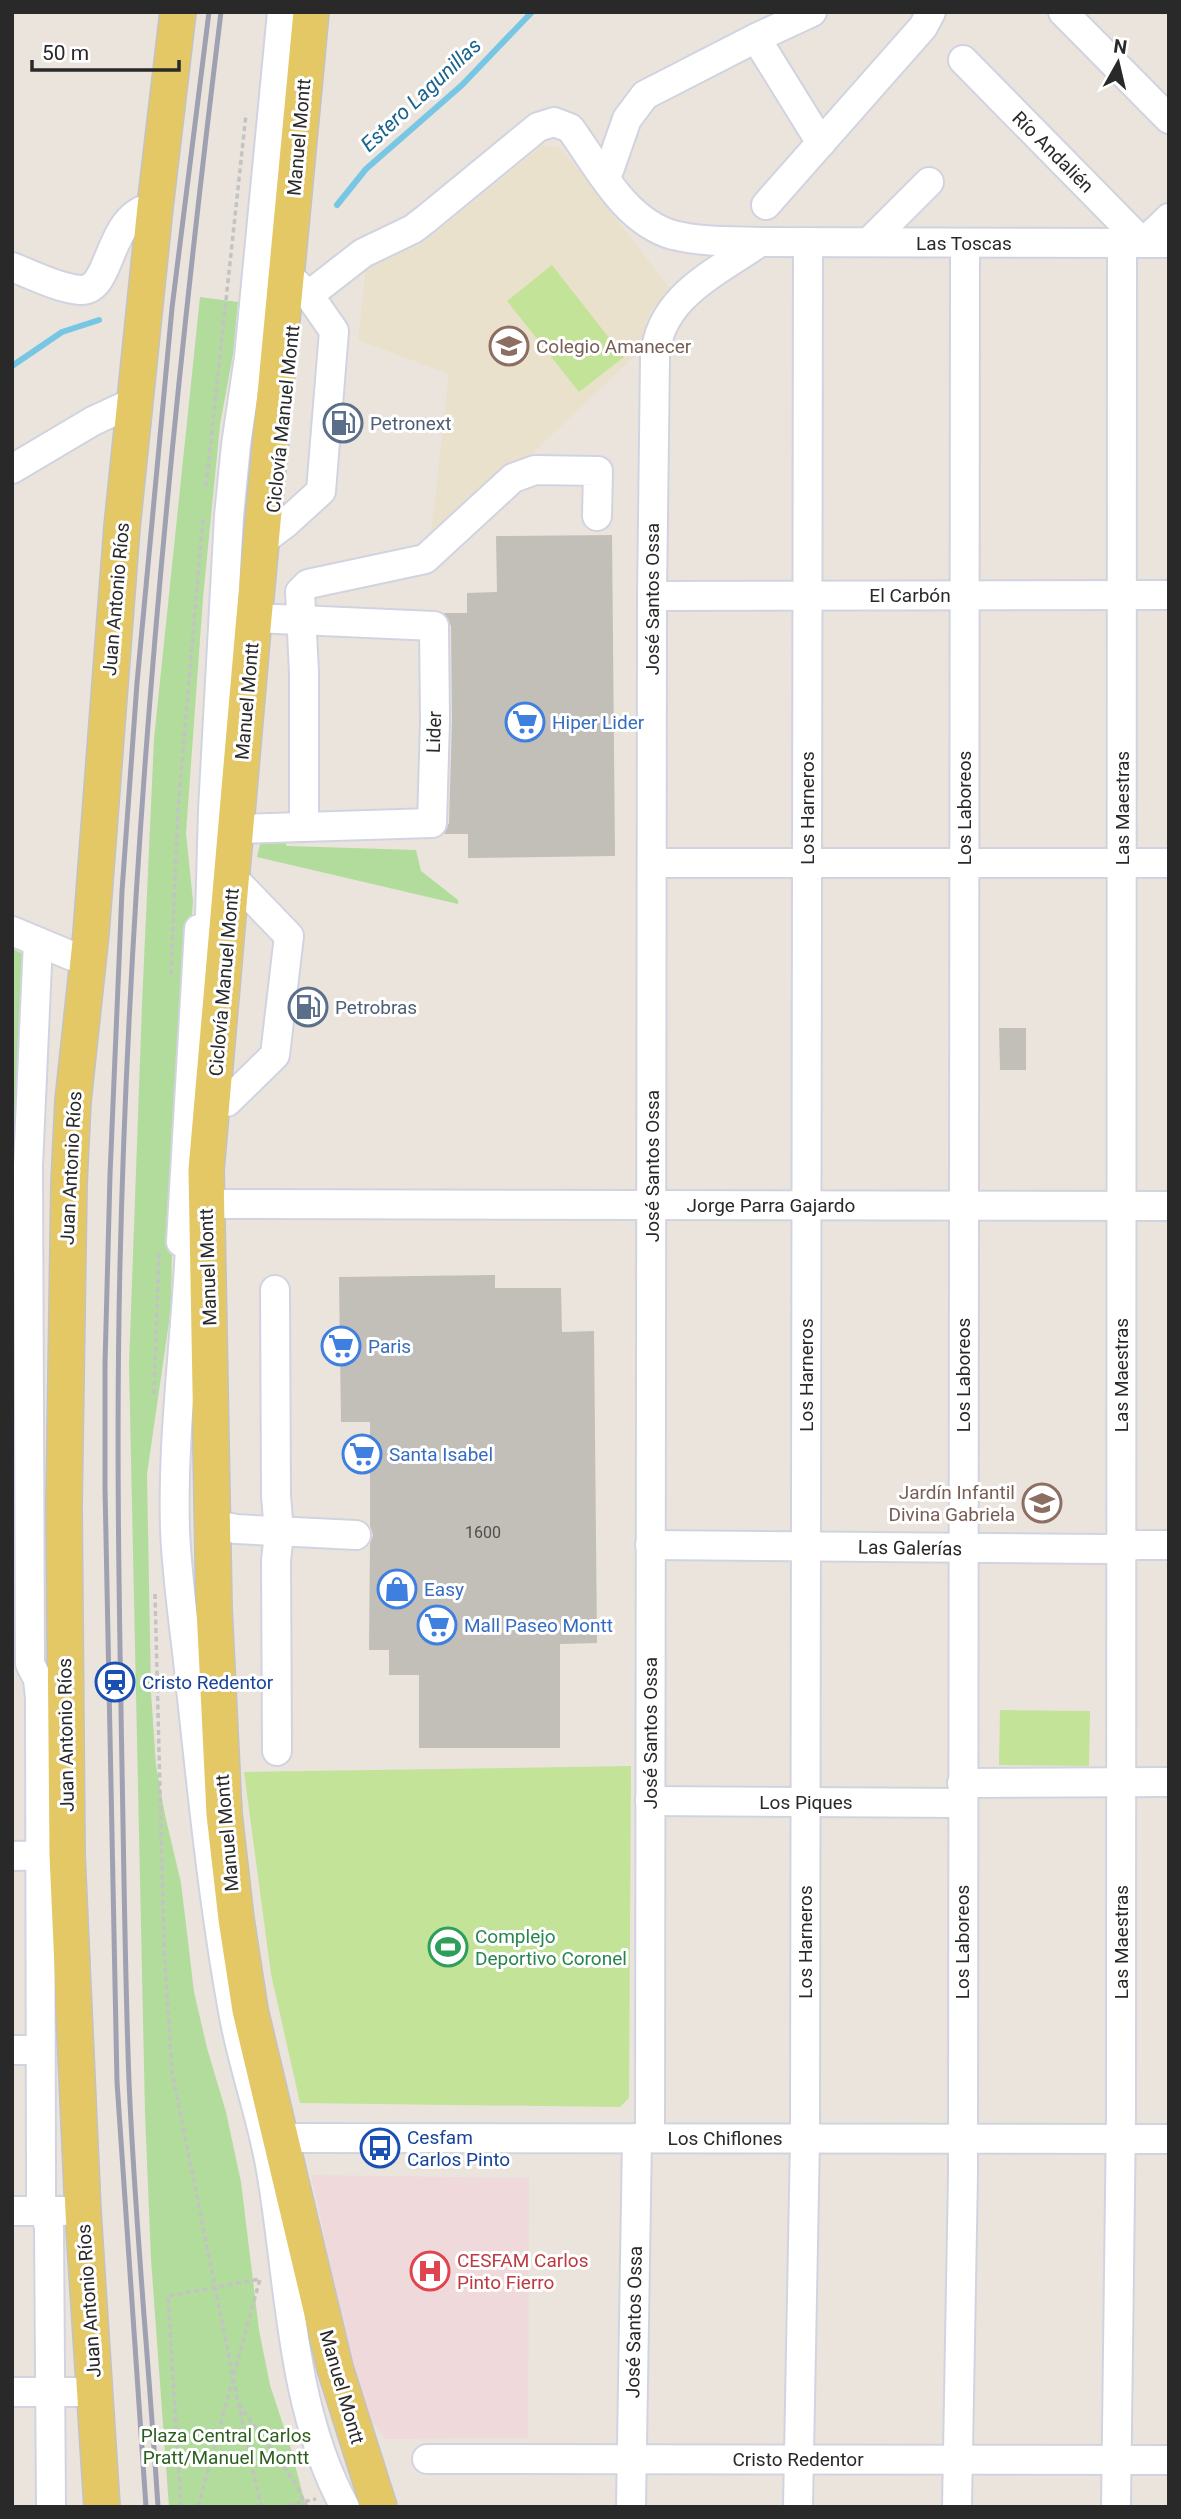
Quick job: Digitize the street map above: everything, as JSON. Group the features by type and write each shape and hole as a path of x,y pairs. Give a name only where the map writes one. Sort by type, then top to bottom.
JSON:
{"main road":[{"name":"Juan Antonio Ríos","path":"102,2507 83,2212 40,1856 64,1505 73,1101 89,963 110,669 134,402 178,12"},
{"name":"Manuel Montt","path":"311,12 298,285 262,541 206,1170 212,1524 218,1704 227,1851 250,2010 335,2368 379,2507"}],"street":[{"name":"Manuel Montt","path":"272,12 242,338 224,453 214,577 198,823 199,950 167,1475 168,1562 188,1773 211,1947 228,2043 264,2186 284,2345 321,2504"},
{"name":"Manuel Montt","path":"282,12 249,357 229,516 213,810 209,956 194,1154 188,1307 177,1435 175,1530 202,1791 233,2012 271,2166 286,2288 304,2386 324,2458 321,2504"},
{"path":"607,178 627,118 645,95 813,12"},
{"path":"766,205 923,27 931,12"},
{"path":"1063,12 1169,119"},
{"path":"756,38 821,143"},
{"name":"Río Andalién","path":"963,60 1145,243"},
{"name":"Las Toscas","path":"298,285 413,229 538,127 554,122 570,128 633,212 650,225 671,234 698,240 1145,243"},
{"path":"869,242 929,182"},
{"path":"12,267 77,289 89,288 100,277 116,239 130,218 142,209 155,208"},
{"path":"1145,243 1169,218"},
{"name":"José Santos Ossa","path":"631,2507 650,1801 652,596 655,357 658,334 668,313 683,296 760,242"},
{"name":"Los Harneros","path":"798,2507 805,2138 808,242"},
{"name":"Los Laboreos","path":"957,2507 962,2138 965,243"},
{"name":"Las Maestras","path":"1116,2507 1121,2138 1122,594 1145,243"},
{"path":"262,541 321,491 334,331 298,285"},
{"path":"12,468 93,421 134,402"},
{"path":"304,827 299,592 308,584 425,559 513,478 535,470 598,471 597,516"},
{"name":"El Carbón","path":"652,596 1169,595"},
{"name":"Lider","path":"236,830 432,822 435,676 433,625 254,618"},
{"path":"652,863 1169,863"},
{"path":"213,1104 227,1102 275,1055 289,936 232,877"},
{"path":"51,2507 49,2227 44,2211 26,2050 40,1856 40,1698 38,1679 21,1664 21,1148 25,936 89,963"},
{"path":"21,1148 70,1150"},
{"name":"Jorge Parra Gajardo","path":"206,1204 1169,1206"},
{"path":"275,1290 276,1496 279,1532 276,1561 277,1751"},
{"path":"20,1504 64,1505"},
{"path":"212,1524 236,1529 356,1535"},
{"name":"Las Galerías","path":"650,1545 1106,1549 1169,1545"},
{"name":"Los Piques","path":"650,1801 805,1802 1121,1783 1169,1783"},
{"name":"Los Chiflones","path":"281,2138 1169,2138"},
{"path":"12,2211 83,2212"},
{"path":"12,2392 94,2392"},
{"name":"Cristo Redentor","path":"427,2459 1169,2460"}],"path":[{"path":"154,1395 159,1245"},
{"path":"155,1585 164,1948 172,2072 261,2507"},
{"path":"181,2507 168,2296 260,2279 198,2507"},
{"path":"238,2402 321,2504"},
{"path":"280,2507 321,2504"}],"shaded area":[{"name":"Colegio Amanecer","path":"543,145 561,148 672,291 653,308 646,321 644,351 634,357 429,551 449,374 358,340 366,265 419,246"},
{"name":"CESFAM Carlos Pinto Fierro","path":"311,2175 529,2178 528,2438 385,2439 370,2419 352,2364"}],"green space":[{"path":"552,265 624,357 579,392 507,301"},
{"name":"Plaza Central Carlos Pratt/Manuel Montt","path":"200,297 238,302 233,354 220,425 203,598 186,833 193,901 173,1192 171,1308 147,1474 151,1693 156,1765 181,1883 194,1992 226,2112 241,2182 259,2330 270,2385 306,2507 169,2507 151,2259 145,2113 129,1365 154,739"},
{"path":"281,835 287,846 416,850 421,871 458,900 458,904 257,857 262,836"},
{"path":"12,949 52,966 38,1126 12,1125"},
{"path":"1000,1710 1090,1711 1089,1766 999,1765"},
{"name":"Complejo Deportivo Coronel","path":"631,1766 629,2098 620,2107 300,2103 271,1974 244,1772"}],"building":[{"path":"612,535 615,856 468,858 468,834 444,834 449,823 452,721 451,626 444,613 467,613 467,593 497,592 496,536"},
{"path":"999,1028 1026,1028 1026,1070 1000,1070"},
{"path":"495,1275 495,1288 561,1288 562,1332 594,1331 597,1643 560,1644 560,1748 419,1748 419,1675 389,1675 389,1650 369,1650 370,1544 373,1535 370,1526 370,1422 341,1422 339,1277"}],"waterway":[{"name":"Estero Lagunillas","path":"337,205 366,169 462,85 532,12"},
{"name":"Estero Lagunillas","path":"12,366 62,332 99,320"}],"railway":[{"path":"146,2507 117,2082 105,1364 122,891 137,683 172,308 209,12"},
{"path":"158,2507 135,2188 128,2042 118,1515 120,1264 133,950 155,637 185,324 221,12"}],"place":[{"name":"Colegio Amanecer","path":"509,346"},
{"name":"Petronext","path":"343,423"},
{"name":"Hiper Lider","path":"525,722"},
{"name":"Petrobras","path":"308,1007"},
{"name":"Paris","path":"341,1346"},
{"name":"Santa Isabel","path":"362,1454"},
{"name":"Jardín Infantil Divina Gabriela","path":"1042,1503"},
{"name":"Easy","path":"397,1589"},
{"name":"Mall Paseo Montt","path":"437,1625"},
{"name":"Cristo Redentor","path":"115,1682"},
{"name":"Complejo Deportivo Coronel","path":"448,1947"},
{"name":"Cesfam Carlos Pinto","path":"380,2148"},
{"name":"CESFAM Carlos Pinto Fierro","path":"430,2271"}]}
